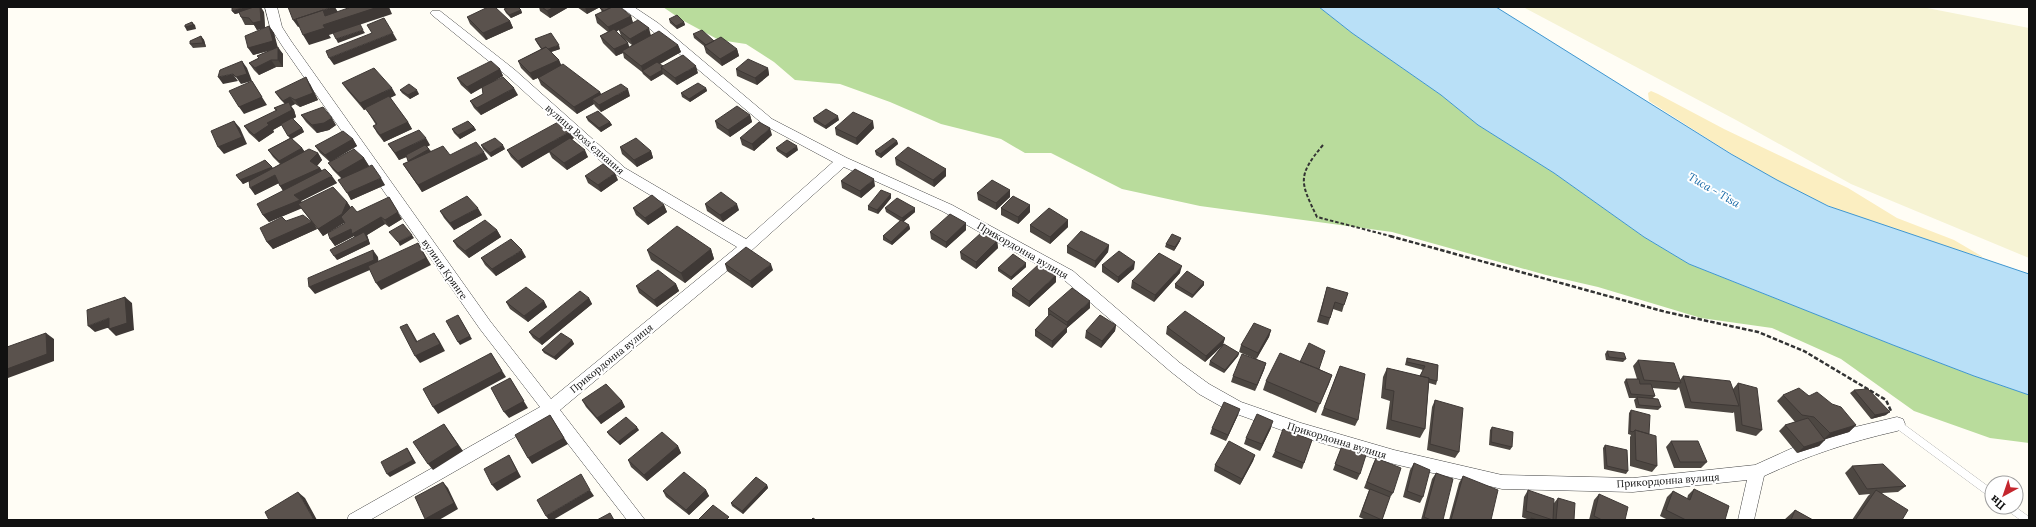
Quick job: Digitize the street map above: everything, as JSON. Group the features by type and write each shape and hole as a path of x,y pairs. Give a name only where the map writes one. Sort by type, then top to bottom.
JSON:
{"street":[{"name":"вулиця Крянге","path":"271,7 276,27 287,44 485,325 637,520"},
{"name":"Прикордонна вулиця","path":"627,7 654,26 768,122 842,161 947,208 1056,268 1080,285 1175,367 1204,389 1236,406 1301,430 1394,457 1502,482 1633,485 1757,472 1797,453 1851,435 1896,424"},
{"name":"вулиця Воззʼєднання","path":"436,12 511,73 620,171 747,246"},
{"name":"Прикордонна вулиця","path":"354,520 551,408 747,246 842,161"},
{"path":"1746,520 1757,472"}],"lane":[{"path":"1896,424 1984,488"}],"path":[{"path":"1323,145 1307,163 1302,185 1317,217 1540,276 1666,312 1758,332 1804,351 1886,400 1896,424"}],"shaded area":[{"path":"1523,7 1922,7 2029,28 2029,258 1851,184 1736,120"}],"green space":[{"path":"663,7 1319,7 1352,33 1441,95 1478,125 1554,173 1644,237 1689,264 1893,345 2029,395 2029,443 1990,438 1914,411 1841,359 1772,328 1701,318 1598,287 1546,275 1392,232 1200,206 1122,189 1051,153 1025,153 1001,139 941,124 890,102 840,84 795,80 774,62 746,44 719,40 682,20"}],"sand":[{"path":"1651,91 1724,129 1848,188 1897,218 1954,240 1983,257 1924,241 1884,228 1845,213 1804,194 1758,170 1649,101 1648,93"}],"water":[{"name":"Тиса - Tisa","path":"1319,7 1496,7 1731,154 1828,206 2029,274 2029,395 1893,345 1689,264 1644,237 1554,173 1478,125 1441,95 1352,33"}],"building":[{"path":"232,7 245,7 232,11"},
{"path":"254,7 260,7 261,21 253,23 249,18 241,17 239,12"},
{"path":"288,7 333,7 293,20"},
{"path":"351,7 378,7 323,25 325,28 303,35 296,19 323,10 325,16"},
{"path":"488,7 495,7 510,21 483,33 467,17"},
{"path":"509,7 518,7 521,10 509,15 504,9"},
{"path":"542,7 554,7 547,11"},
{"path":"612,7 604,11 600,8"},
{"path":"612,7 620,7 631,16 608,27 595,15"},
{"path":"677,15 684,22 676,26 669,19"},
{"path":"384,18 393,33 329,58 326,51 372,33 367,25"},
{"path":"638,20 649,28 630,39 619,30"},
{"path":"192,22 193,25 185,27 185,25"},
{"path":"360,24 363,30 336,39 333,33"},
{"path":"269,26 273,41 248,48 245,36"},
{"path":"614,29 628,43 614,49 600,36"},
{"path":"702,30 714,41 706,45 693,34"},
{"path":"659,31 678,45 641,66 622,51"},
{"path":"551,33 559,45 548,49 546,47 542,49 535,39"},
{"path":"201,36 203,43 190,44 190,41"},
{"path":"721,37 737,49 720,59 704,46"},
{"path":"278,47 278,60 271,60 255,68 249,63 259,58 257,56"},
{"path":"546,47 559,60 530,73 518,61"},
{"path":"683,55 696,66 675,78 661,67"},
{"path":"748,59 768,68 755,78 736,69"},
{"path":"242,61 247,74 236,77 233,74 218,77 220,70"},
{"path":"491,61 500,69 467,87 457,78"},
{"path":"657,62 663,66 661,67 662,70 650,77 642,71"},
{"path":"563,64 600,92 574,107 538,78"},
{"path":"374,68 392,88 360,103 342,83"},
{"path":"306,77 313,93 295,100 290,97 283,101 275,92"},
{"path":"503,77 514,88 477,108 470,101 483,94 482,87"},
{"path":"252,81 262,97 239,107 229,91"},
{"path":"698,83 706,88 689,99 681,93"},
{"path":"409,84 417,90 408,95 400,90"},
{"path":"621,84 628,89 599,105 592,99"},
{"path":"389,96 408,122 380,135 373,126 377,124 365,108"},
{"path":"289,102 292,110 267,123 269,125 254,135 244,126 277,110 274,108"},
{"path":"737,106 750,115 728,130 715,121"},
{"path":"323,107 332,118 324,123 312,125 301,115"},
{"path":"826,109 838,116 825,126 813,118"},
{"path":"598,111 610,122 599,128 586,117"},
{"path":"853,112 873,121 856,138 835,128"},
{"path":"292,118 302,128 288,136 281,124"},
{"path":"234,121 242,137 218,147 211,131"},
{"path":"468,121 474,127 458,135 452,129"},
{"path":"560,121 571,131 518,161 507,150"},
{"path":"759,122 770,128 752,144 740,138"},
{"path":"419,130 426,138 395,153 388,144"},
{"path":"343,131 353,139 325,155 315,146"},
{"path":"291,138 302,148 279,161 268,150"},
{"path":"495,138 503,145 490,153 481,145"},
{"path":"570,138 585,150 564,163 549,151"},
{"path":"636,138 651,151 634,160 620,147"},
{"path":"893,138 897,141 880,154 875,151"},
{"path":"787,140 797,146 786,154 776,148"},
{"path":"476,142 484,152 418,185 403,164 443,146 450,155"},
{"path":"425,145 429,149 408,161 406,155"},
{"path":"908,147 946,169 933,180 895,158"},
{"path":"309,149 318,153 310,161 320,168 280,186 275,175 250,188 249,181"},
{"path":"354,149 364,158 338,173 328,163"},
{"path":"265,160 272,167 240,180 236,175"},
{"path":"603,164 615,173 598,185 585,176"},
{"path":"372,165 381,178 347,193 338,180"},
{"path":"325,169 332,176 294,195 300,200 263,215 257,204"},
{"path":"855,169 874,179 860,191 841,181"},
{"path":"992,180 1010,190 996,203 977,193"},
{"path":"333,187 347,202 342,214 318,229 298,204"},
{"path":"881,190 891,194 877,210 868,206"},
{"path":"721,192 737,204 720,215 705,204"},
{"path":"652,195 664,205 645,218 633,208"},
{"path":"467,196 478,208 450,223 440,211"},
{"path":"1013,196 1030,205 1018,217 1001,208"},
{"path":"389,197 398,212 385,220 381,217 352,234 351,229 330,239 328,233 345,223 341,217 352,206 357,212"},
{"path":"897,198 915,208 902,218 885,208"},
{"path":"1049,208 1068,220 1050,237 1030,225"},
{"path":"950,214 966,223 946,242 930,232"},
{"path":"303,215 312,222 267,242 260,228 282,217 286,221"},
{"path":"485,220 497,230 465,251 453,241"},
{"path":"901,220 909,225 891,242 883,236"},
{"path":"403,224 412,235 398,242 389,232"},
{"path":"677,226 711,249 681,273 647,250"},
{"path":"1081,231 1109,245 1095,261 1067,246"},
{"path":"364,232 368,240 334,256 330,250"},
{"path":"982,232 997,241 976,262 960,252"},
{"path":"1172,234 1181,238 1175,247 1166,244"},
{"path":"511,239 522,250 492,269 481,258"},
{"path":"418,243 426,258 376,283 368,266"},
{"path":"746,247 771,264 750,281 725,264"},
{"path":"373,250 374,260 309,287 308,278"},
{"path":"1119,251 1135,262 1118,277 1102,265"},
{"path":"1159,253 1182,266 1155,295 1132,281"},
{"path":"1013,254 1026,263 1011,277 998,268"},
{"path":"1039,264 1056,275 1029,301 1012,289"},
{"path":"658,270 676,284 654,300 636,286"},
{"path":"1187,271 1204,282 1193,295 1175,284"},
{"path":"526,287 544,301 524,316 506,302"},
{"path":"1327,287 1348,293 1344,305 1335,302 1330,318 1320,315"},
{"path":"1072,288 1090,301 1067,322 1048,309"},
{"path":"580,291 589,298 539,339 529,332"},
{"path":"125,297 127,323 109,329 109,318 88,326 87,310"},
{"path":"1185,311 1225,338 1206,356 1167,327"},
{"path":"1050,314 1068,326 1052,341 1035,330"},
{"path":"458,315 470,336 458,342 446,321"},
{"path":"1100,315 1116,325 1102,341 1086,331"},
{"path":"1254,323 1271,330 1258,353 1241,345"},
{"path":"407,324 416,342 434,333 440,344 415,356 400,327"},
{"path":"46,333 47,354 7,369 7,347"},
{"path":"561,333 572,340 554,357 542,350"},
{"path":"1309,343 1325,351 1319,369 1300,362"},
{"path":"1224,344 1239,353 1225,370 1210,361"},
{"path":"1607,351 1624,353 1626,359 1609,357"},
{"path":"491,353 502,371 433,407 423,389"},
{"path":"1280,353 1332,375 1320,404 1266,381"},
{"path":"1242,354 1266,363 1257,385 1233,376"},
{"path":"1407,358 1438,365 1437,381 1420,376 1425,366 1407,362"},
{"path":"1638,360 1674,363 1681,383 1644,380"},
{"path":"1340,366 1365,374 1358,420 1324,408"},
{"path":"1387,368 1429,378 1425,429 1391,420 1394,391 1385,389"},
{"path":"1683,376 1730,381 1739,406 1691,402"},
{"path":"510,378 524,401 504,412 491,388"},
{"path":"1626,379 1639,379 1640,384 1651,384 1655,396 1631,394"},
{"path":"1738,383 1757,388 1762,430 1742,425"},
{"path":"606,384 622,401 597,418 582,400"},
{"path":"1799,388 1809,396 1817,392 1832,404 1841,407 1856,425 1830,433 1814,417 1802,415 1783,395"},
{"path":"1868,389 1890,412 1875,415 1854,390"},
{"path":"1637,397 1658,399 1661,407 1639,405"},
{"path":"1435,400 1463,408 1459,452 1430,444"},
{"path":"1224,402 1240,409 1228,435 1212,428"},
{"path":"1631,410 1650,415 1649,434 1635,430 1633,432 1630,431"},
{"path":"1257,414 1273,421 1262,444 1246,438"},
{"path":"550,415 564,438 528,458 515,435"},
{"path":"626,417 637,427 618,442 607,432"},
{"path":"1808,418 1825,440 1804,447 1785,425"},
{"path":"444,424 458,445 428,464 413,442"},
{"path":"1492,427 1513,432 1512,447 1491,442"},
{"path":"1283,429 1312,440 1304,463 1275,451"},
{"path":"1635,430 1656,436 1657,466 1636,460"},
{"path":"662,432 678,446 644,475 628,460"},
{"path":"1229,441 1255,455 1242,479 1215,465"},
{"path":"1671,441 1698,441 1707,462 1680,462"},
{"path":"1605,445 1627,450 1628,471 1607,466"},
{"path":"1342,446 1366,455 1360,474 1335,464"},
{"path":"407,448 413,460 387,474 381,462"},
{"path":"509,455 517,471 492,485 484,469"},
{"path":"1376,458 1401,468 1393,493 1367,482"},
{"path":"1414,463 1430,470 1423,497 1407,491"},
{"path":"1883,464 1906,486 1867,489 1852,466"},
{"path":"684,472 706,490 686,510 663,491"},
{"path":"1436,473 1453,479 1443,520 1431,520 1424,517"},
{"path":"581,474 590,490 546,516 537,500"},
{"path":"1463,476 1498,490 1491,520 1451,520"},
{"path":"756,477 767,485 742,511 731,503"},
{"path":"443,482 454,503 425,519 415,497"},
{"path":"1370,489 1390,497 1382,520 1362,511"},
{"path":"1694,489 1729,506 1725,520 1686,520 1666,510 1673,491 1690,500"},
{"path":"1528,490 1554,499 1553,520 1526,511"},
{"path":"1876,490 1908,510 1902,520 1856,519"},
{"path":"298,492 314,520 269,520 265,512"},
{"path":"1599,494 1628,507 1625,520 1602,520 1594,516"},
{"path":"1558,498 1575,503 1574,520 1556,520"},
{"path":"713,505 729,517 726,520 698,520"},
{"path":"1795,510 1813,520 1791,520"},
{"path":"610,513 614,520 597,520"}]}
